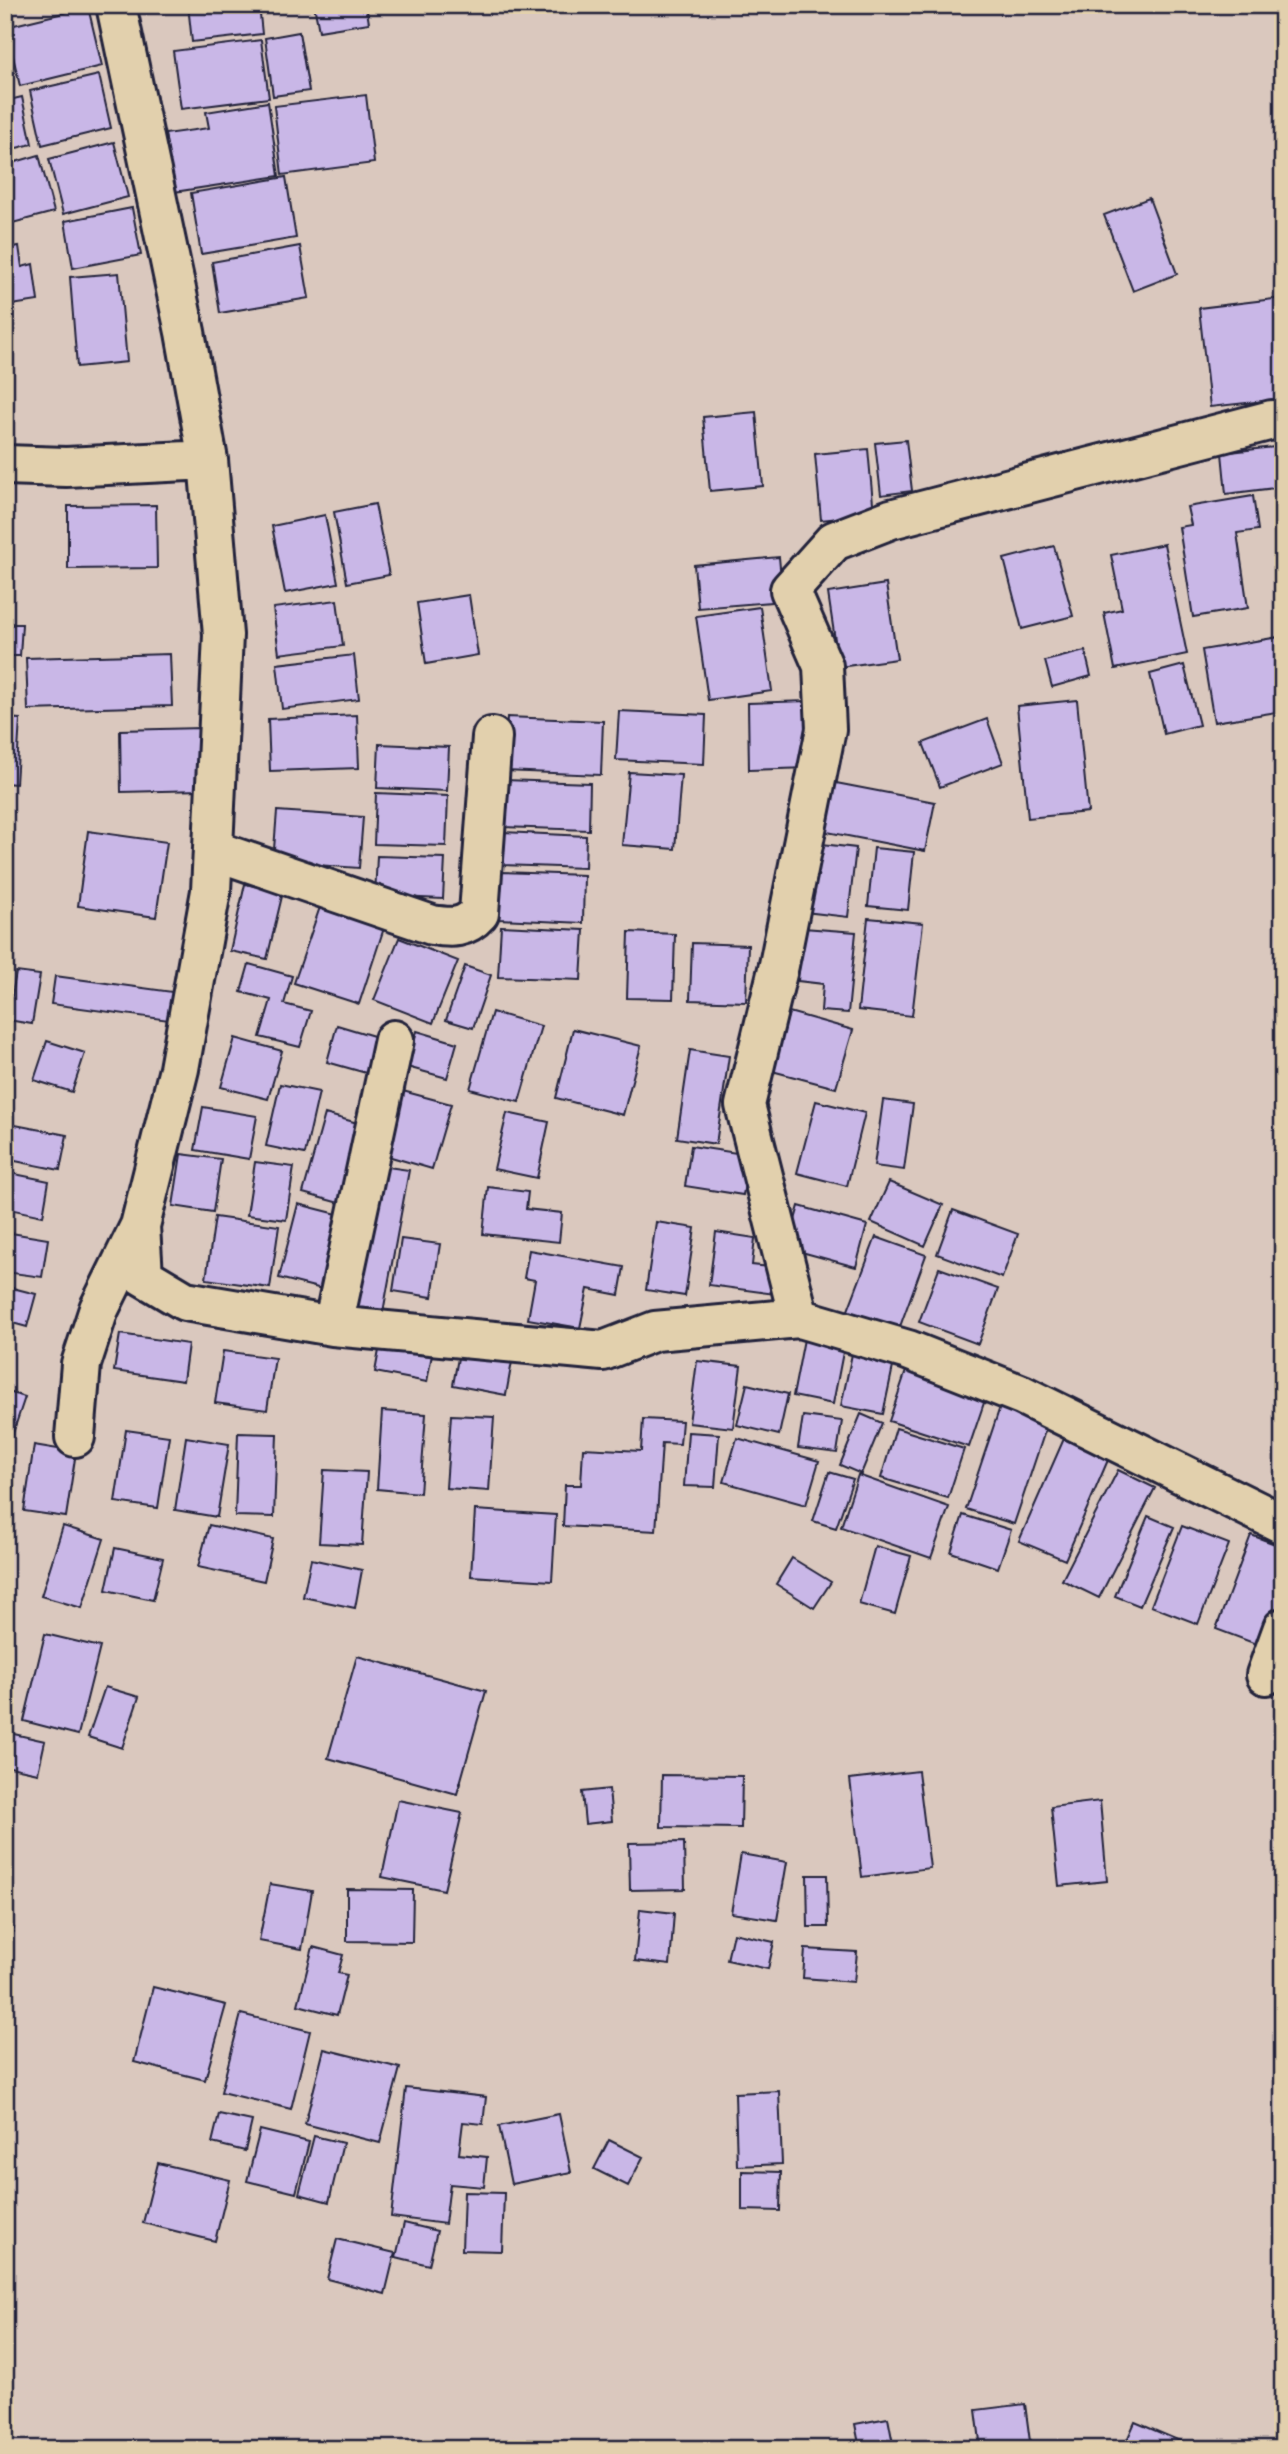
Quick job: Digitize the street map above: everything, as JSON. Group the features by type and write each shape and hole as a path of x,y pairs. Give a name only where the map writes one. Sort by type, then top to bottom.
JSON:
{"street":[{"path":"75,1437 81,1364 99,1309 140,1226 179,1069 211,891 223,635 208,460 185,332 116,5"},
{"path":"800,1318 745,1105 779,965 826,729 823,666 790,590 834,541 891,519 1272,420"},
{"path":"5,465 66,467 208,460"},
{"path":"213,850 432,925 451,928 463,926 479,913 492,737"},
{"path":"333,1326 394,1040"},
{"path":"140,1226 143,1276 185,1301 333,1326 603,1351 656,1331 800,1318 908,1350 1022,1395 1283,1524"},
{"path":"1266,1675 1283,1628"}],"building":[{"path":"188,5 259,5 262,34 192,42"},
{"path":"314,5 366,5 369,23 319,31"},
{"path":"88,7 102,66 20,86 6,27"},
{"path":"299,32 309,91 273,96 265,38"},
{"path":"261,40 269,98 181,109 173,51"},
{"path":"99,75 111,128 42,145 30,91"},
{"path":"366,95 374,163 282,175 274,106"},
{"path":"22,97 32,144 5,151 5,101"},
{"path":"268,102 279,176 174,192 165,134 209,128 206,112"},
{"path":"114,142 128,197 63,214 49,159"},
{"path":"39,155 54,212 5,225 5,165"},
{"path":"286,177 296,238 201,254 191,193"},
{"path":"1149,198 1177,274 1133,291 1104,215"},
{"path":"132,208 141,255 73,268 65,221"},
{"path":"19,246 22,267 33,264 38,301 5,306 5,248"},
{"path":"300,246 309,298 220,313 212,262"},
{"path":"119,273 127,362 77,367 70,277"},
{"path":"1283,298 1283,399 1210,407 1199,308"},
{"path":"756,412 763,486 710,491 703,417"},
{"path":"906,440 912,491 881,495 875,443"},
{"path":"1283,446 1283,487 1226,494 1222,453"},
{"path":"868,449 874,514 821,520 815,454"},
{"path":"1253,496 1258,530 1237,533 1248,608 1193,617 1179,527 1191,525 1187,507"},
{"path":"375,504 389,575 347,583 334,512"},
{"path":"156,505 157,568 68,569 68,506"},
{"path":"5,513 12,567 5,568"},
{"path":"325,515 338,583 285,593 272,526"},
{"path":"1164,544 1187,654 1115,669 1104,613 1122,609 1111,555"},
{"path":"1054,546 1073,616 1022,629 1004,559"},
{"path":"779,557 783,601 698,608 694,565"},
{"path":"886,584 897,659 839,667 828,593"},
{"path":"469,595 478,655 426,664 417,603"},
{"path":"337,600 343,646 279,654 273,608"},
{"path":"760,607 772,691 708,700 696,616"},
{"path":"5,624 22,624 20,656 5,656"},
{"path":"1279,637 1283,660 1283,711 1214,722 1202,650"},
{"path":"1085,651 1091,676 1052,687 1045,661"},
{"path":"170,654 172,706 28,710 26,658"},
{"path":"354,655 359,699 282,709 277,664"},
{"path":"7,658 7,703 5,703"},
{"path":"1184,665 1199,725 1164,734 1150,674"},
{"path":"1077,700 1088,812 1028,818 1017,706"},
{"path":"808,701 810,768 749,770 748,703"},
{"path":"619,711 706,715 704,764 616,760"},
{"path":"357,715 359,768 270,771 268,719"},
{"path":"507,717 603,721 601,775 504,771"},
{"path":"5,718 20,719 16,784 5,783"},
{"path":"987,719 1003,763 940,787 923,743"},
{"path":"201,728 202,790 121,792 120,730"},
{"path":"379,744 449,747 447,791 377,788"},
{"path":"629,772 681,775 675,849 622,845"},
{"path":"504,780 590,783 589,830 502,827"},
{"path":"831,782 935,802 925,851 822,831"},
{"path":"376,793 448,796 446,846 374,844"},
{"path":"277,811 363,817 359,868 273,862"},
{"path":"88,831 167,842 156,917 78,906"},
{"path":"503,832 586,836 585,868 502,865"},
{"path":"813,843 856,848 848,917 805,912"},
{"path":"874,848 914,852 908,910 868,906"},
{"path":"377,856 445,858 443,899 375,896"},
{"path":"501,872 584,875 583,923 499,919"},
{"path":"245,884 283,892 267,959 230,951"},
{"path":"320,907 384,928 359,1004 294,983"},
{"path":"868,918 923,923 912,1016 858,1010"},
{"path":"501,926 584,930 581,980 498,977"},
{"path":"803,928 856,932 848,1013 821,1011 823,984 798,981"},
{"path":"629,932 675,934 673,999 627,998"},
{"path":"399,938 458,961 433,1023 374,1000"},
{"path":"692,943 748,945 746,1002 690,1000"},
{"path":"249,964 292,976 284,1004 311,1011 300,1047 260,1037 271,1000 241,992"},
{"path":"465,966 491,975 473,1028 446,1020"},
{"path":"16,972 40,975 32,1024 8,1020"},
{"path":"55,976 180,993 176,1021 51,1004"},
{"path":"492,1012 541,1026 519,1102 470,1089"},
{"path":"789,1012 853,1030 836,1088 772,1071"},
{"path":"337,1025 377,1037 366,1073 327,1062"},
{"path":"573,1029 641,1046 623,1115 556,1098"},
{"path":"417,1031 457,1043 447,1078 407,1067"},
{"path":"235,1038 282,1051 268,1099 221,1087"},
{"path":"47,1041 85,1053 72,1092 34,1080"},
{"path":"690,1050 729,1056 716,1144 677,1138"},
{"path":"280,1084 319,1092 305,1154 266,1146"},
{"path":"399,1090 451,1104 432,1169 381,1154"},
{"path":"883,1100 913,1104 904,1170 874,1166"},
{"path":"816,1101 865,1113 847,1186 797,1173"},
{"path":"203,1107 257,1116 249,1159 195,1150"},
{"path":"507,1113 549,1122 537,1178 494,1169"},
{"path":"325,1114 372,1127 350,1206 303,1193"},
{"path":"10,1124 67,1135 60,1170 5,1159"},
{"path":"691,1146 750,1155 743,1195 685,1186"},
{"path":"181,1154 221,1159 213,1212 173,1206"},
{"path":"255,1162 294,1167 286,1220 247,1215"},
{"path":"374,1165 409,1170 382,1318 347,1312"},
{"path":"5,1172 49,1181 43,1216 5,1208"},
{"path":"889,1182 943,1205 925,1246 871,1222"},
{"path":"488,1187 528,1192 526,1209 562,1213 559,1242 483,1234"},
{"path":"298,1204 345,1216 326,1290 279,1278"},
{"path":"799,1206 867,1225 856,1267 787,1248"},
{"path":"953,1210 1018,1234 1002,1278 937,1254"},
{"path":"215,1217 279,1226 270,1288 206,1279"},
{"path":"656,1222 695,1228 685,1296 646,1290"},
{"path":"5,1232 48,1239 42,1277 5,1272"},
{"path":"716,1232 755,1238 752,1265 779,1268 775,1294 709,1285"},
{"path":"876,1237 926,1255 898,1332 847,1313"},
{"path":"401,1239 440,1244 432,1297 393,1291"},
{"path":"529,1250 624,1267 619,1295 588,1289 580,1328 528,1319 535,1280 524,1278"},
{"path":"939,1268 998,1289 978,1344 919,1322"},
{"path":"5,1286 36,1294 27,1327 5,1321"},
{"path":"120,1334 188,1344 183,1381 114,1371"},
{"path":"382,1334 434,1343 427,1382 375,1372"},
{"path":"804,1339 844,1347 833,1404 793,1396"},
{"path":"460,1347 513,1356 506,1395 453,1385"},
{"path":"223,1351 275,1358 267,1410 215,1403"},
{"path":"852,1354 894,1362 883,1414 841,1406"},
{"path":"697,1361 741,1366 733,1428 689,1423"},
{"path":"907,1368 987,1394 969,1447 889,1421"},
{"path":"747,1384 788,1394 779,1435 737,1425"},
{"path":"5,1391 25,1397 12,1436 5,1434"},
{"path":"1001,1404 1049,1419 1014,1524 966,1509"},
{"path":"382,1411 426,1414 420,1493 377,1489"},
{"path":"861,1414 882,1423 861,1474 840,1465"},
{"path":"451,1415 494,1417 489,1491 446,1488"},
{"path":"803,1416 842,1421 837,1453 798,1448"},
{"path":"643,1419 682,1421 680,1444 662,1443 656,1531 563,1526 565,1485 581,1485 583,1448 641,1451"},
{"path":"896,1428 964,1449 948,1498 881,1478"},
{"path":"126,1430 169,1436 158,1508 115,1502"},
{"path":"688,1432 719,1434 715,1487 684,1486"},
{"path":"238,1433 277,1434 274,1517 235,1516"},
{"path":"1066,1434 1111,1453 1065,1560 1019,1541"},
{"path":"186,1437 229,1444 217,1517 175,1510"},
{"path":"737,1438 819,1461 806,1505 724,1482"},
{"path":"34,1445 76,1452 66,1517 24,1511"},
{"path":"324,1470 367,1472 362,1545 319,1543"},
{"path":"1118,1470 1155,1488 1099,1598 1062,1580"},
{"path":"829,1472 853,1479 836,1528 813,1521"},
{"path":"858,1475 949,1507 931,1558 841,1527"},
{"path":"475,1510 556,1515 552,1581 471,1576"},
{"path":"963,1515 1011,1530 998,1568 951,1552"},
{"path":"1148,1516 1174,1527 1140,1606 1115,1596"},
{"path":"209,1525 273,1539 264,1581 198,1567"},
{"path":"63,1526 104,1539 82,1608 41,1596"},
{"path":"1182,1526 1229,1544 1198,1624 1151,1606"},
{"path":"1251,1535 1283,1547 1283,1596 1264,1647 1216,1629"},
{"path":"875,1546 911,1556 895,1614 859,1604"},
{"path":"115,1548 163,1558 153,1600 106,1590"},
{"path":"792,1558 831,1582 814,1608 776,1584"},
{"path":"311,1559 362,1570 355,1608 303,1597"},
{"path":"45,1634 100,1647 78,1735 24,1721"},
{"path":"357,1656 486,1691 457,1794 328,1758"},
{"path":"105,1687 139,1697 122,1748 88,1737"},
{"path":"5,1732 45,1741 38,1773 5,1766"},
{"path":"918,1771 930,1868 862,1877 850,1779"},
{"path":"662,1775 742,1776 741,1828 661,1827"},
{"path":"609,1789 612,1821 585,1824 582,1792"},
{"path":"398,1800 462,1813 444,1890 382,1877"},
{"path":"1100,1801 1107,1881 1059,1886 1051,1807"},
{"path":"684,1842 685,1889 630,1890 629,1843"},
{"path":"741,1854 787,1862 777,1920 731,1913"},
{"path":"807,1875 827,1875 828,1927 808,1927"},
{"path":"270,1884 312,1891 302,1949 259,1941"},
{"path":"347,1889 413,1890 412,1942 347,1941"},
{"path":"640,1909 674,1913 670,1965 635,1961"},
{"path":"5,1925 14,1928 5,1955"},
{"path":"733,1933 774,1942 768,1969 727,1960"},
{"path":"313,1947 343,1955 338,1973 347,1975 337,2015 298,2005"},
{"path":"805,1949 857,1952 854,1982 803,1978"},
{"path":"153,1987 226,2005 205,2080 134,2062"},
{"path":"241,2014 310,2031 291,2109 221,2092"},
{"path":"324,2049 400,2068 380,2143 305,2124"},
{"path":"406,2088 486,2097 483,2124 463,2122 459,2154 487,2157 484,2187 450,2184 445,2224 391,2217"},
{"path":"779,2091 782,2164 737,2166 735,2093"},
{"path":"219,2114 252,2121 245,2151 212,2143"},
{"path":"559,2114 571,2172 511,2184 499,2126"},
{"path":"260,2130 309,2142 296,2193 247,2181"},
{"path":"314,2136 343,2143 329,2202 299,2194"},
{"path":"609,2140 643,2157 628,2186 594,2169"},
{"path":"158,2163 230,2180 215,2241 143,2223"},
{"path":"742,2171 781,2172 780,2211 742,2210"},
{"path":"464,2192 504,2193 502,2251 462,2250"},
{"path":"404,2223 437,2231 429,2265 396,2257"},
{"path":"337,2239 395,2253 385,2294 327,2279"},
{"path":"1025,2404 1031,2449 981,2449 976,2410"},
{"path":"888,2418 894,2449 860,2449 855,2424"},
{"path":"1135,2422 1192,2446 1191,2449 1123,2449"},
{"path":"1281,2444 1282,2449 1242,2449"}]}
